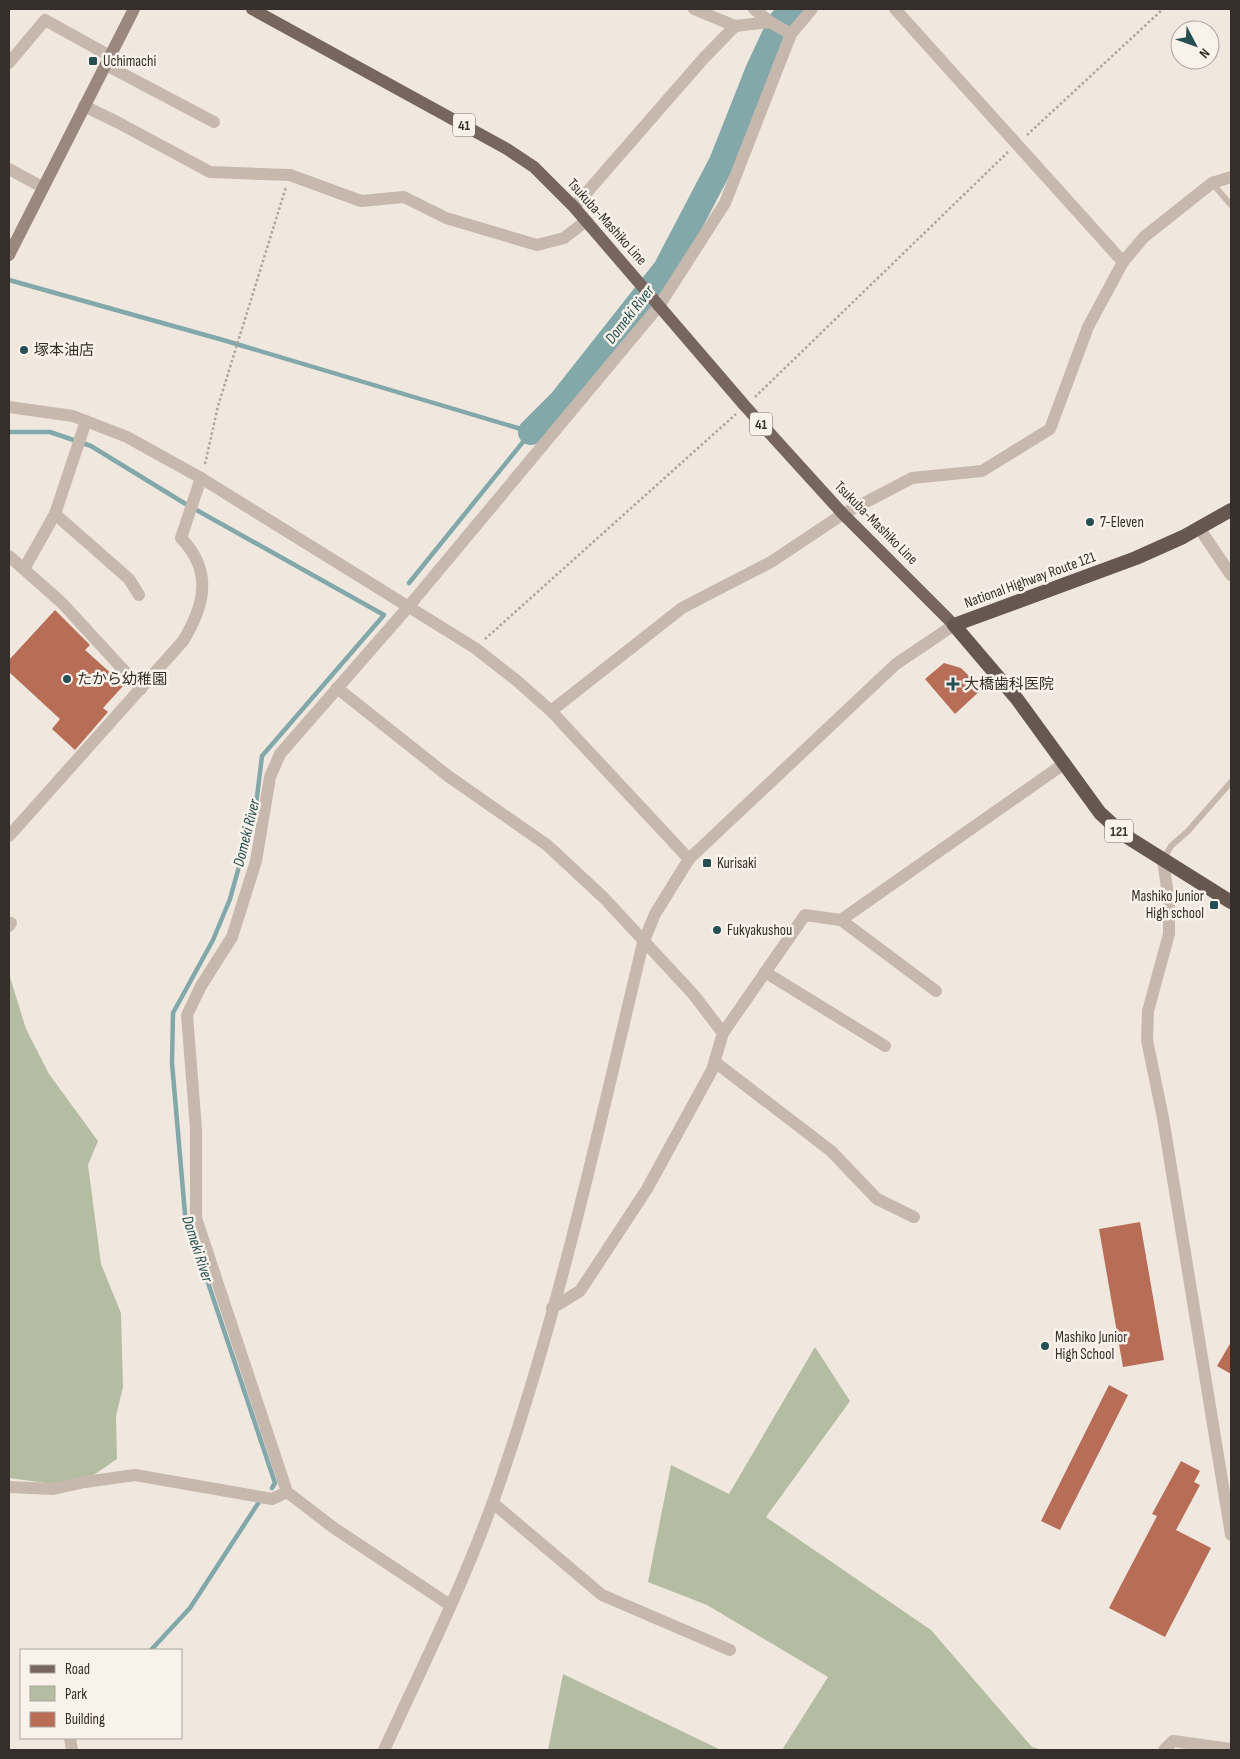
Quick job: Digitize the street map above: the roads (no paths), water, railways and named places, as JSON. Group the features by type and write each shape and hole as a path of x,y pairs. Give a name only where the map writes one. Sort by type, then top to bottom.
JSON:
{"highway":[{"name":"National Highway Route 121","path":"1231,510 1199,528 1127,562 954,625 1017,699 1100,813 1124,835 1231,902"}],"main road":[{"path":"9,254 134,9"},
{"name":"Tsukuba-Mashiko Line","path":"252,9 506,149 534,168 574,207 745,406 842,514 954,625"}],"street":[{"path":"694,9 735,26 770,22"},
{"path":"754,9 770,22 790,34"},
{"path":"450,1605 334,1528 287,1492 196,1218 196,1129 187,1015 201,986 232,937 256,861 270,776 280,754 409,606 656,303 725,204 790,34 812,9"},
{"path":"895,9 1123,262"},
{"path":"9,64 45,20 108,60 214,122"},
{"path":"574,207 703,59 735,26"},
{"path":"84,106 210,172 290,175 361,200 404,197 446,218 537,245 564,238 586,221"},
{"path":"9,169 42,187"},
{"path":"552,711 682,608 771,562 842,514 912,478 982,471 1050,429 1088,328 1123,262 1144,237 1212,183 1231,177"},
{"path":"9,407 40,410 86,420 127,437 201,478 475,648 552,711 689,859"},
{"path":"24,569 54,514 86,420"},
{"path":"9,836 141,689 182,641 196,620 202,600 202,580 194,552 181,538 201,478"},
{"path":"54,514 129,579 139,595"},
{"path":"1199,528 1231,575"},
{"path":"9,556 62,603 141,689"},
{"path":"384,1750 450,1605 492,1503 523,1411 578,1213 644,943 654,914 689,859 896,664 924,643 954,625"},
{"path":"337,688 448,776 547,845 604,898 693,994 723,1033"},
{"path":"841,920 1065,763"},
{"path":"1163,860 1169,902 1169,934 1148,1011 1147,1040 1163,1118 1231,1535"},
{"path":"552,1308 580,1291 647,1189 715,1062 723,1033 805,914 841,920 936,991"},
{"path":"765,972 885,1046"},
{"path":"715,1062 831,1151 877,1199 914,1217"},
{"path":"9,1487 52,1489 135,1475 272,1499 287,1492"},
{"path":"492,1503 602,1595 730,1650"},
{"path":"1164,1750 1173,1741 1231,1749"}],"lane":[{"path":"1212,183 1231,205"},
{"path":"1163,860 1171,846 1188,831 1231,782"}],"waterway":[{"name":"Domeki River","path":"531,432 561,402 666,269 722,162 758,71 781,22 792,9"},
{"path":"9,280 223,340 531,432 409,583"},
{"name":"Domeki River","path":"9,432 50,432 91,446 184,503 384,615 262,756 256,805 230,899 213,940 173,1013 172,1063 185,1214 275,1483 272,1488"},
{"name":"Domeki River","path":"152,1649 190,1608 259,1502"}],"place":[{"name":"Uchimachi","path":"93,61"},
{"name":"塚本油店","path":"24,350"},
{"name":"7-Eleven","path":"1090,522"},
{"name":"たから幼稚園","path":"67,679"},
{"name":"大橋歯科医院","path":"953,684"},
{"name":"Kurisaki","path":"707,863"},
{"name":"Mashiko Junior High school","path":"1214,905"},
{"name":"Fukyakushou","path":"717,930"},
{"name":"Mashiko Junior High School","path":"1045,1346"}]}
